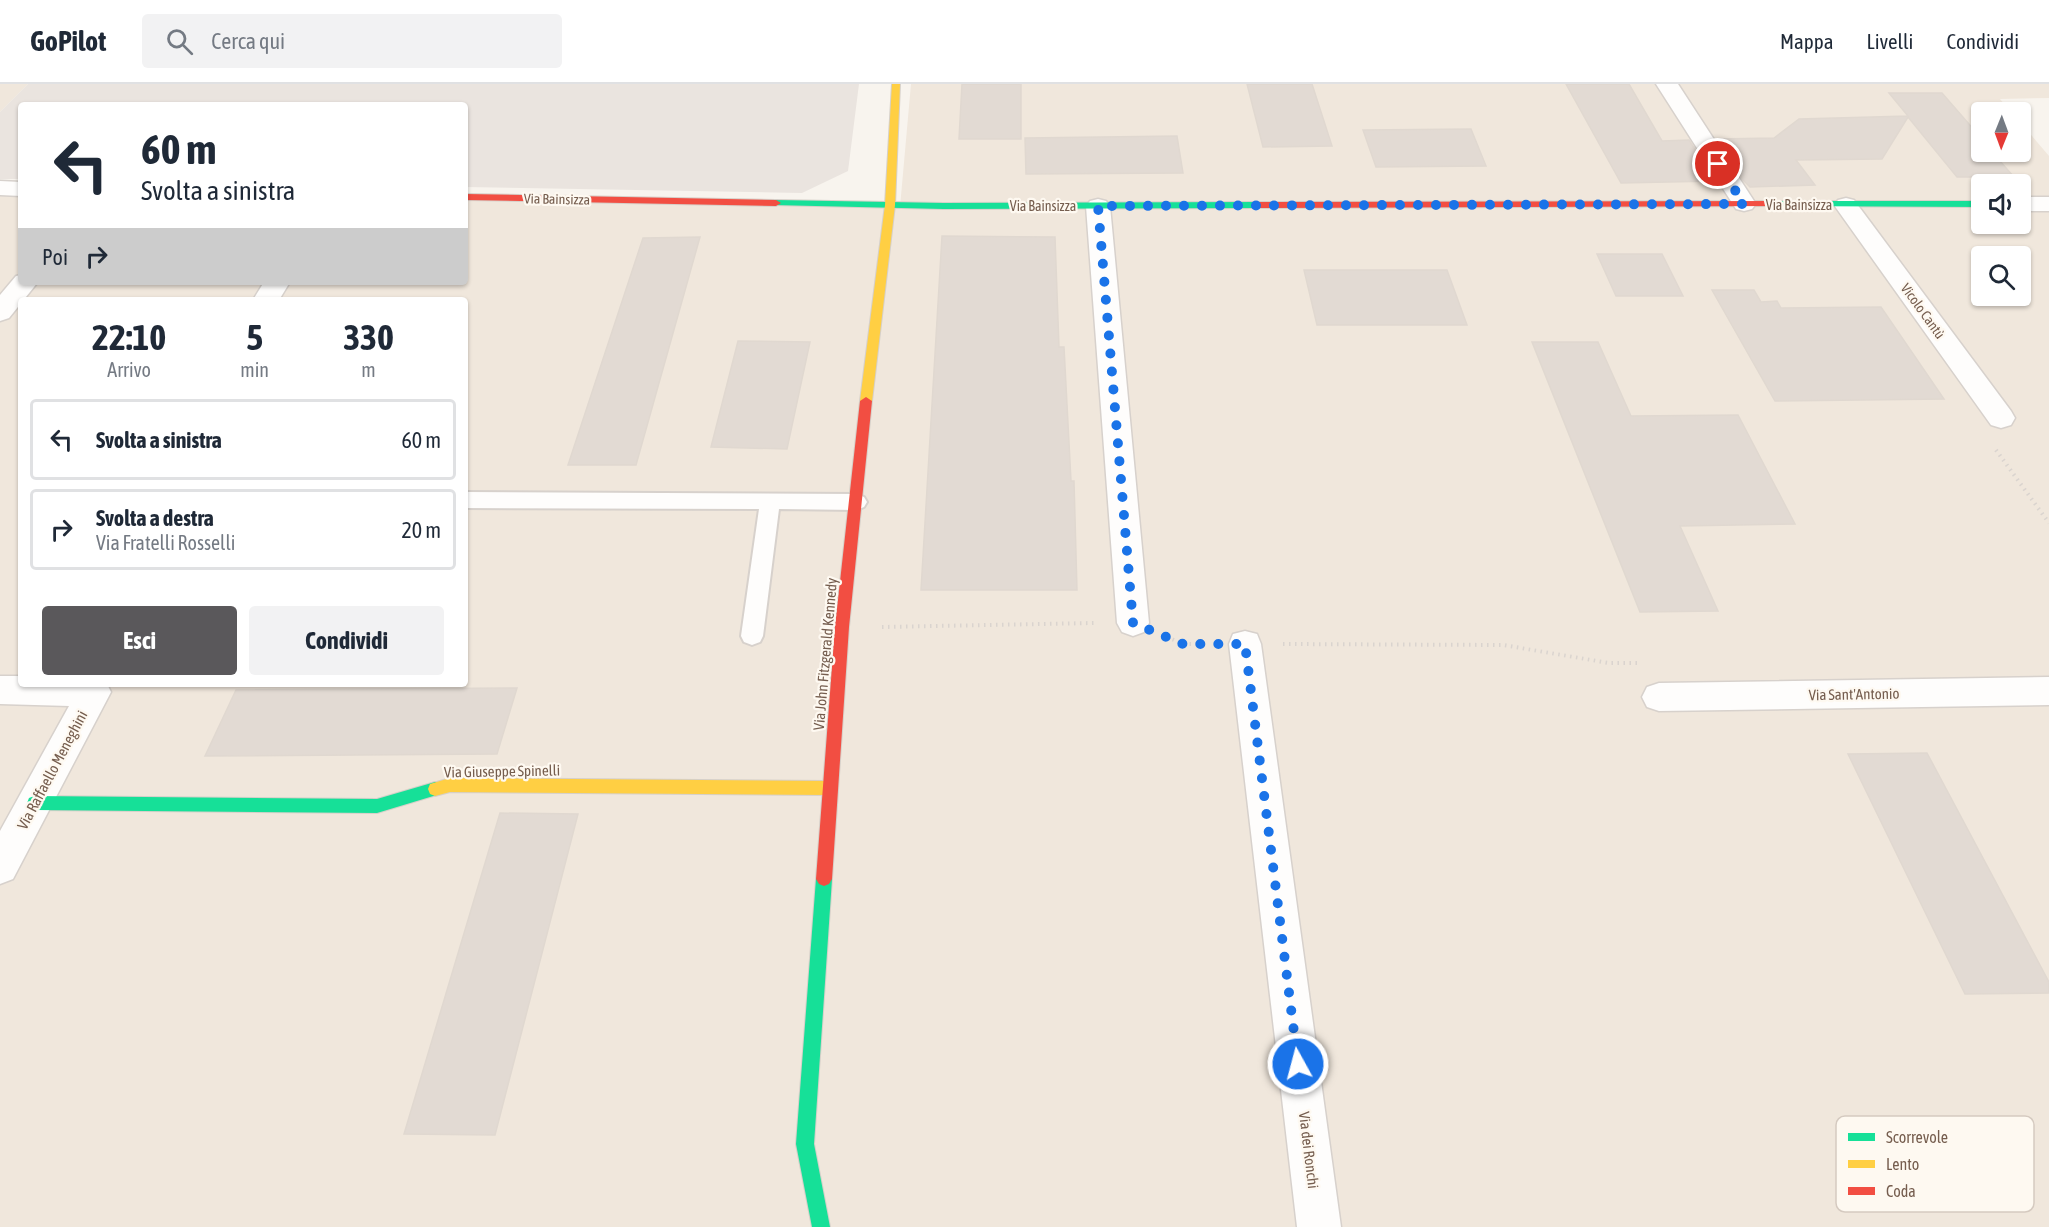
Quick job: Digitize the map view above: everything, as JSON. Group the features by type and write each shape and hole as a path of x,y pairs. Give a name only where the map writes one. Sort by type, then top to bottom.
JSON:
{"street":[{"name":"Via John Fitzgerald Kennedy","path":"821,1227 805,1144 829,788 843,627 884,239 890,205 896,84"},
{"path":"1667,84 1744,204"},
{"path":"0,188 18,189"},
{"name":"Via Bainsizza","path":"468,197 890,205 1098,206 1971,204"},
{"path":"2031,204 2049,204"},
{"name":"Vicolo Cantù","path":"1846,205 1999,416"},
{"path":"1098,206 1133,623"},
{"path":"0,312 23,285"},
{"name":"Via dei Ronchi","path":"1245,644 1319,1227"},
{"name":"Via Raffaello Meneghini","path":"0,690 94,692 0,867"},
{"name":"Via Sant'Antonio","path":"1659,697 2049,691"},
{"name":"Via Giuseppe Spinelli","path":"34,803 376,806 450,785 829,788"}],"lane":[{"path":"468,500 857,502"},
{"path":"752,636 770,502"}],"path":[{"path":"1999,416 1989,414 1995,422 1976,422 2049,523"},
{"path":"843,627 1133,623 1183,644 1503,645 1610,663 1645,663"}],"shaded area":[{"path":"0,84 28,84 0,112"},
{"path":"28,84 859,84 848,171 802,193 468,187 468,102 18,102 18,179 0,179 0,112"},
{"path":"911,84 2049,84 2049,98 1971,102 1971,162 2031,162 2031,135 2049,156 2049,1227 0,1227 0,194 18,194 18,285 468,285 468,201 900,207"}],"building":[{"path":"962,84 1021,84 1021,139 959,139"},
{"path":"1247,84 1312,84 1332,146 1263,147"},
{"path":"1566,84 1629,84 1662,141 1689,140 1715,181 1621,183"},
{"path":"1889,93 1942,93 1971,126 1971,162 2001,162 2011,174 1971,174 1971,177 1957,177 1908,117 1882,159 1796,160 1815,185 1750,187 1743,180 1717,139 1774,138 1799,119 1908,116"},
{"path":"1471,129 1486,166 1376,167 1363,130"},
{"path":"1177,136 1183,173 1026,174 1025,138"},
{"path":"942,236 1055,237 1059,347 1064,347 1071,481 1074,481 1077,590 921,590"},
{"path":"700,237 636,465 568,465 643,238"},
{"path":"1597,254 1662,254 1683,296 1616,296"},
{"path":"1304,270 1447,270 1467,325 1317,325"},
{"path":"1712,290 1754,290 1761,302 1777,301 1781,308 1881,307 1944,399 1775,401"},
{"path":"738,341 810,342 787,449 711,447"},
{"path":"1532,342 1598,342 1631,416 1738,415 1795,524 1680,526 1718,611 1640,612"},
{"path":"517,688 497,754 205,756 236,690"},
{"path":"1927,753 2049,982 2049,993 1965,994 1848,754"},
{"path":"500,813 578,814 495,1135 404,1134"}],"traffic: fast":[{"path":"776,203 944,206 1258,205"},
{"path":"1779,204 1971,204"},
{"path":"34,803 377,806 435,789"},
{"path":"821,1227 805,1144 824,879"}],"traffic: slow":[{"path":"866,401 890,205 896,84"},
{"path":"435,789 450,785 829,788"}],"traffic: jam":[{"path":"468,197 776,203"},
{"path":"1258,205 1779,204"},
{"path":"824,879 842,627 866,401"}],"route":[{"path":"1298,1064 1245,644 1183,644 1133,623 1098,206 1744,204 1718,164"}]}
